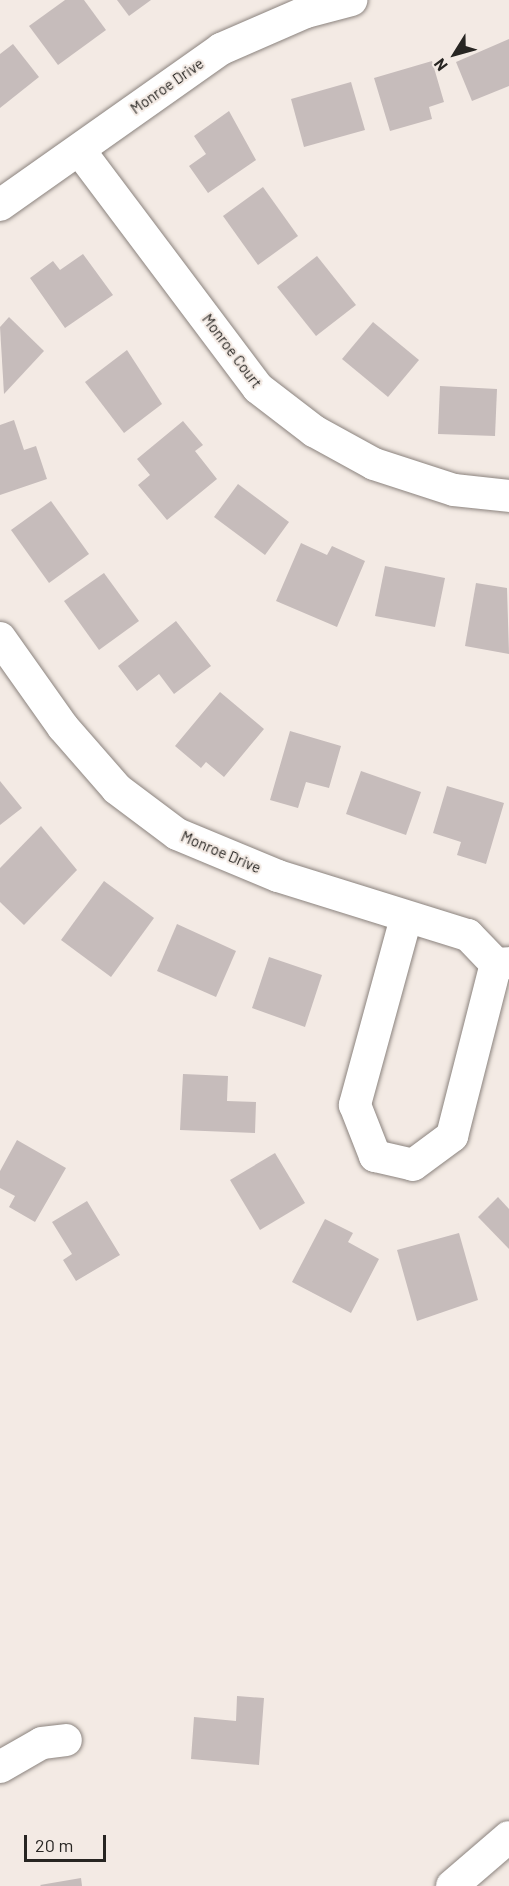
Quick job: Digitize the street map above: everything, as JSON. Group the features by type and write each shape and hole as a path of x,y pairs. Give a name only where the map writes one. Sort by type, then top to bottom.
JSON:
{"street":[{"name":"Monroe Drive","path":"0,205 81,151 221,49 306,12 351,0"},
{"name":"Monroe Court","path":"81,151 258,388 314,431 374,464 454,490 509,496"},
{"name":"Monroe Drive","path":"0,638 63,727 117,789 177,834 278,876 468,936 502,963"},
{"path":"406,918 355,1105 375,1156 413,1164 452,1136 502,963"},
{"path":"0,1767 42,1743 66,1740"},
{"path":"452,1886 509,1837"}],"building":[{"path":"65,0 84,0 106,30 58,65 29,26"},
{"path":"117,0 151,0 129,16"},
{"path":"509,39 509,86 472,101 456,62"},
{"path":"13,44 39,77 0,108 0,54"},
{"path":"432,61 444,102 429,107 432,119 390,131 374,78"},
{"path":"351,82 365,130 304,147 291,99"},
{"path":"229,111 256,160 208,193 189,166 206,154 194,136"},
{"path":"263,187 298,236 258,265 223,216"},
{"path":"83,254 113,295 65,328 30,278 53,261 60,270"},
{"path":"317,256 356,305 316,336 277,287"},
{"path":"9,317 44,351 4,394 0,327"},
{"path":"373,322 419,360 388,397 342,359"},
{"path":"127,350 162,404 124,433 85,382"},
{"path":"440,386 497,389 495,436 438,434"},
{"path":"14,420 24,450 36,446 47,479 0,495 0,425"},
{"path":"183,421 203,445 195,451 217,479 167,520 138,485 150,475 137,459"},
{"path":"238,484 289,522 265,555 214,517"},
{"path":"51,501 89,554 49,583 11,530"},
{"path":"301,543 327,555 332,546 365,561 337,627 276,601"},
{"path":"385,566 445,578 435,627 375,616"},
{"path":"104,573 139,621 99,650 64,601"},
{"path":"476,583 507,588 509,654 465,646"},
{"path":"176,621 211,666 174,694 159,674 137,691 118,666"},
{"path":"220,692 264,729 224,777 206,762 201,768 175,746"},
{"path":"290,731 341,746 329,788 306,782 298,808 270,800"},
{"path":"361,771 421,792 406,835 346,814"},
{"path":"0,781 22,808 0,825"},
{"path":"447,786 504,803 486,864 457,855 461,842 433,833"},
{"path":"41,826 77,870 24,925 0,902 0,868"},
{"path":"104,881 154,918 111,977 61,940"},
{"path":"177,924 236,951 216,997 157,971"},
{"path":"269,957 322,975 305,1027 252,1008"},
{"path":"183,1074 228,1076 227,1101 256,1102 255,1133 180,1130"},
{"path":"17,1140 66,1168 35,1222 9,1207 15,1196 0,1188 0,1171"},
{"path":"275,1153 305,1203 260,1230 230,1180"},
{"path":"498,1197 509,1209 509,1249 478,1217"},
{"path":"87,1201 120,1255 76,1281 63,1260 72,1254 52,1222"},
{"path":"325,1219 353,1233 348,1242 379,1259 351,1313 292,1282"},
{"path":"459,1233 478,1300 417,1321 397,1250"},
{"path":"237,1696 264,1698 259,1765 191,1759 194,1717 236,1721"},
{"path":"81,1878 82,1886 40,1885"}]}
